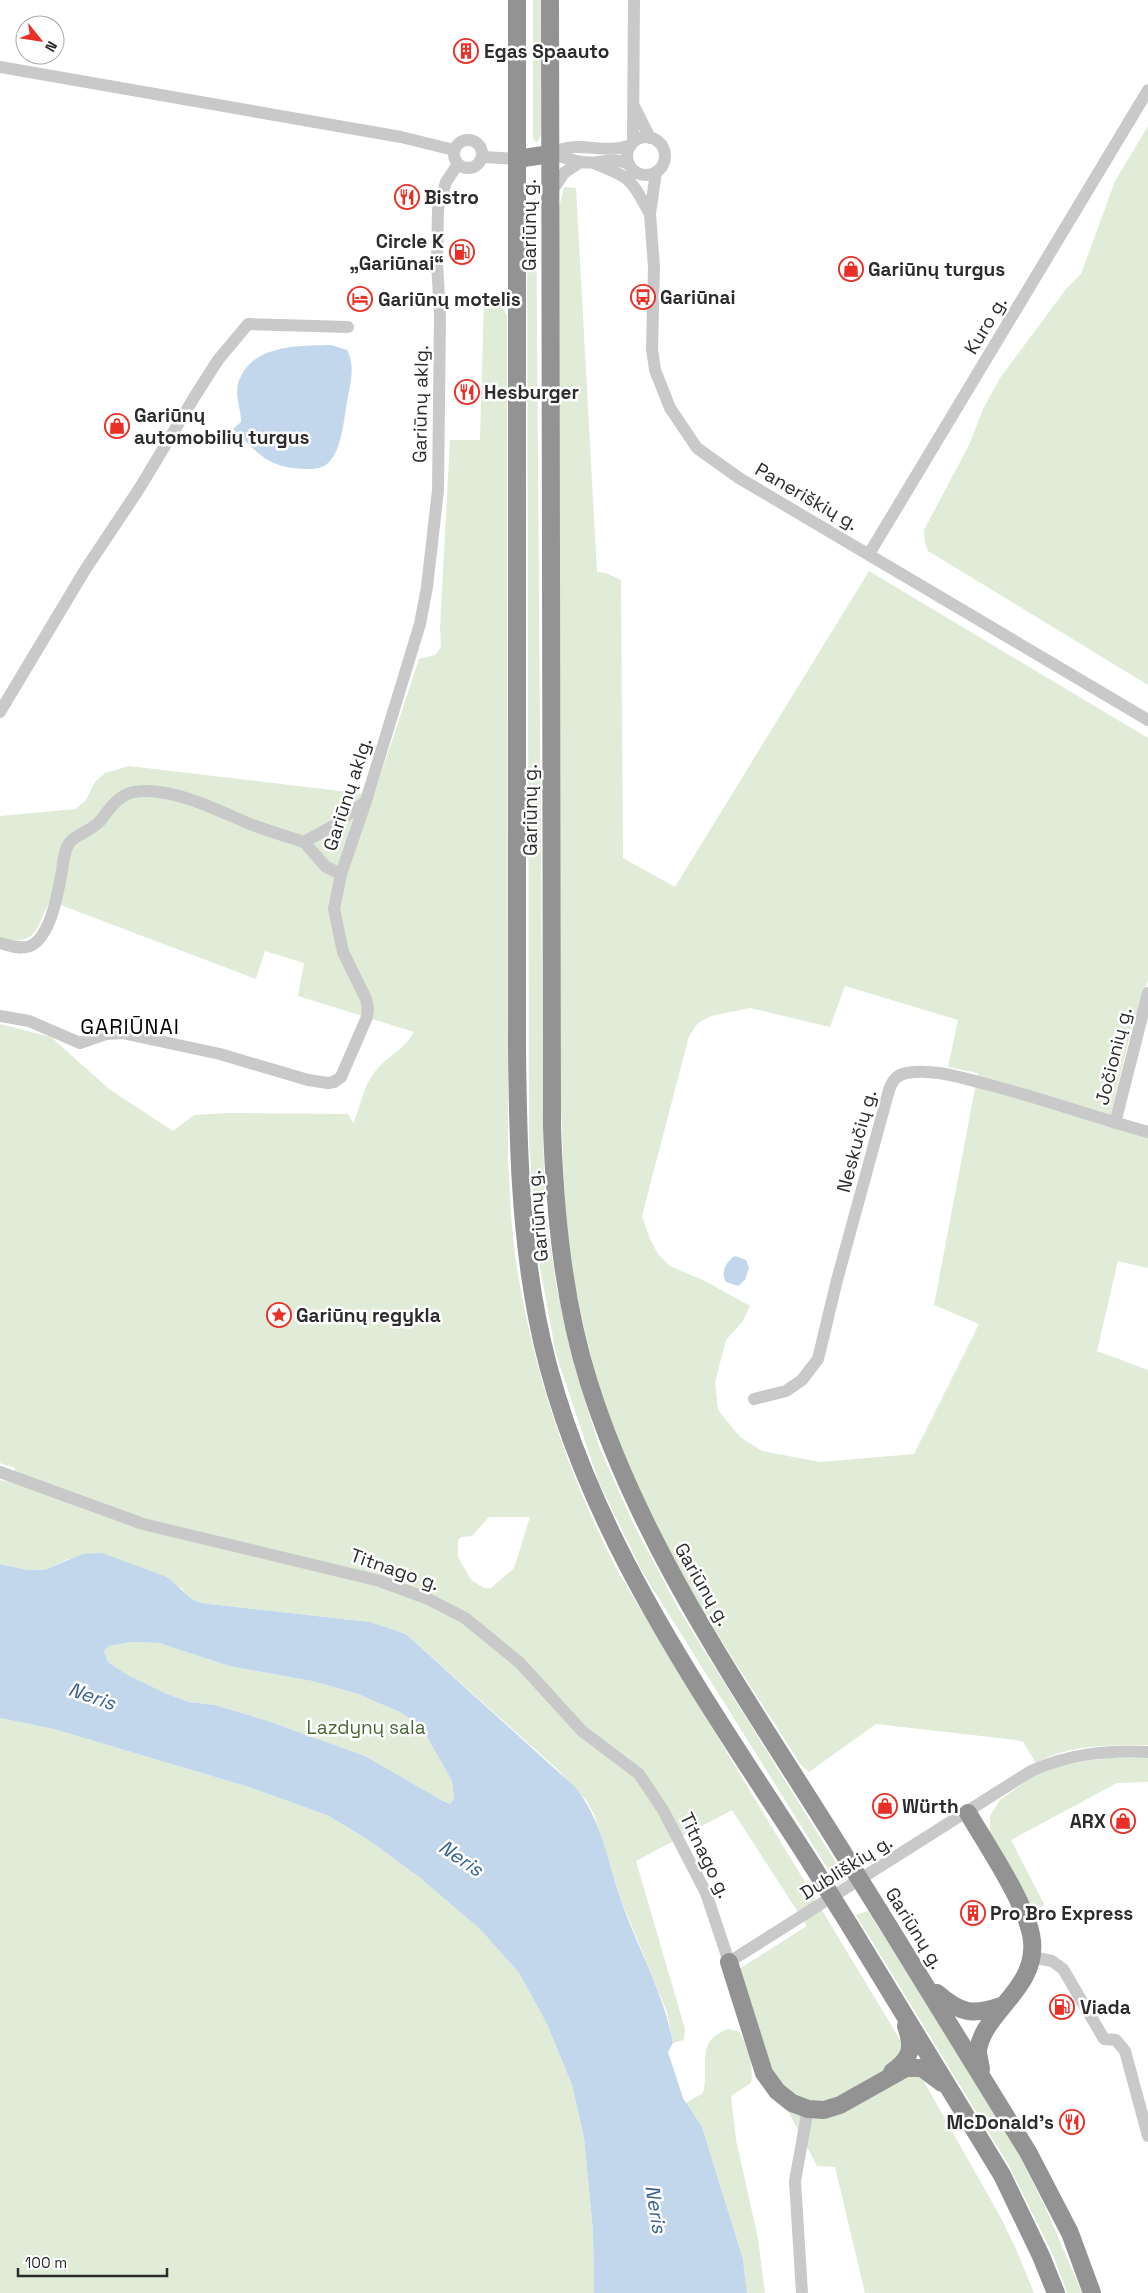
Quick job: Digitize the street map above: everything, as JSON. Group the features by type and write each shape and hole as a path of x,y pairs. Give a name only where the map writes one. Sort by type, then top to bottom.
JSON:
{"highway":[{"name":"Gariūnų g.","path":"517,0 519,1172 527,1262 537,1318 552,1379 572,1441 611,1536 669,1638 850,1926 1002,2174 1042,2256 1056,2293"},
{"name":"Gariūnų g.","path":"550,0 552,1127 554,1182 565,1280 589,1382 606,1433 640,1514 704,1628 982,2074 1050,2191 1070,2233 1092,2293"},
{"path":"517,159 550,154"},
{"path":"504,296 517,313"},
{"path":"968,1813 1026,1917 1032,1941 1032,1957 1025,1980 1001,2006 980,2040 978,2051 982,2074"},
{"path":"729,1962 764,2073 784,2097 808,2109 824,2110 840,2105 906,2068 922,2068 934,2075 953,2094"},
{"path":"924,1982 951,2005 961,2010 976,2013 1001,2006"},
{"path":"879,2082 904,2062 910,2052 912,2042 902,2012"}],"street":[{"path":"629,164 628,151 632,144 634,106 634,0"},
{"path":"0,67 401,137 454,150"},
{"name":"Kuro g.","path":"869,554 1148,90"},
{"path":"550,154 572,146 616,150 639,139 650,138 634,106"},
{"name":"Paneriškių g.","path":"650,138 659,143 664,153 663,164 656,172 650,214 654,267 652,349 655,370 662,392 682,428 697,448 717,463 1148,720"},
{"path":"464,140 473,140 482,149 483,157 478,165 470,168 458,164 454,150 464,140"},
{"path":"550,154 580,162 593,163 626,176 633,183 650,214"},
{"path":"483,157 517,159"},
{"path":"593,163 609,159 629,164 640,174 646,189 650,214"},
{"path":"551,192 564,173 580,162"},
{"name":"Gariūnų aklg.","path":"0,1016 29,1021 80,1043 106,1034 122,1033 220,1054 308,1080 334,1082 341,1077 367,1017 368,1007 366,999 352,974 336,930 334,909 340,874 366,801 420,624 427,587 438,490 440,315 437,263 438,208 446,182 458,164"},
{"path":"640,174 656,172"},
{"path":"0,712 85,570 139,489 218,360 248,324 348,327"},
{"path":"0,943 21,948 30,946 40,939 54,909 64,860 70,842 96,826 114,803 129,793 141,790 168,794 222,811 251,824 304,842 326,867 340,874"},
{"path":"304,842 333,826 366,801"},
{"name":"Jočionių g.","path":"1148,993 1115,1123 1148,1132"},
{"name":"Neskučių g.","path":"754,1399 786,1391 802,1380 818,1359 830,1304 889,1090 893,1081 899,1076 907,1072 949,1075 1016,1092 1115,1123"},
{"name":"Titnago g.","path":"0,1472 143,1524 380,1581 426,1598 465,1618 520,1663 566,1717 639,1774 663,1810 706,1893 729,1962"},
{"name":"Dubliškių g.","path":"729,1962 968,1813 1031,1771 1066,1757 1102,1752 1148,1752"},
{"path":"1032,1957 1052,1962 1063,1969 1104,2040 1116,2040 1125,2051 1148,2136"},
{"path":"802,2293 796,2181 808,2109"}],"green space":[{"path":"533,0 542,0 541,134 537,143 533,139"},
{"path":"1148,126 1148,685 928,551 924,530 969,445 983,409 1000,378 1066,289 1081,274 1115,181"},
{"path":"564,187 576,188 597,572 606,573 621,580 623,858 675,887 869,571 1148,738 1148,980 1131,1031 1108,1126 1148,1136 1148,1268 1118,1261 1097,1351 1148,1370 1148,1745 1077,1749 1063,1752 1036,1763 1023,1742 1016,1740 876,1724 809,1772 801,1765 689,1587 639,1494 619,1446 602,1397 578,1301 569,1242 564,1174 561,1106 559,208","holes":["845,986 958,1020 948,1067 978,1073 934,1305 979,1324 914,1454 820,1462 762,1451 740,1437 718,1410 715,1382 726,1340 743,1321 750,1306 705,1281 670,1266 658,1254 650,1239 642,1216 689,1036 698,1023 711,1016 750,1008 830,1027"]},
{"path":"536,199 543,1132 545,1209 557,1290 576,1371 600,1449 633,1523 678,1608 846,1879 838,1885 643,1573 599,1483 556,1354 537,1251 529,1141 527,204 528,200"},
{"path":"484,300 500,300 507,316 508,1159 516,1262 523,1302 542,1381 554,1420 583,1496 617,1570 905,2048 1001,2218 1034,2293 865,2293 835,2167 817,2166 770,2077 739,1969 807,1926 732,1810 636,1861 685,2029 684,2040 673,2043 667,2012 621,1900 594,1814 586,1800 556,1768 406,1634 370,1622 201,1603 192,1599 181,1588 69,1559 44,1570 28,1570 0,1564 0,1480 13,1483 15,1468 0,1463 0,1024 51,1037 109,1089 173,1131 194,1115 228,1113 348,1114 353,1123 372,1075 406,1043 414,1032 298,996 304,963 265,951 256,979 50,901 38,927 29,937 22,940 0,938 0,816 76,809 86,800 95,782 105,773 129,766 374,795 419,659 435,655 441,647 440,628 450,440 480,440","holes":["489,1517 530,1517 514,1568 491,1588 484,1588 471,1580 458,1557 458,1541 461,1537 472,1536"]},
{"name":"Lazdynų sala","path":"131,1642 159,1643 229,1666 312,1681 358,1694 402,1713 422,1728 452,1781 454,1798 450,1804 443,1801 365,1756 265,1720 215,1705 189,1702 167,1694 126,1674 108,1662 104,1651 109,1646"},
{"path":"0,1718 54,1729 252,1788 329,1816 370,1841 419,1877 480,1929 519,1973 547,2024 572,2085 584,2138 593,2231 594,2293 0,2293"},
{"path":"1106,1758 1148,1758 1148,1782 1117,1783 1011,1840 1045,1906 1040,1907 1030,1903 990,1834 990,1816 1000,1800 1036,1774 1055,1766"},
{"path":"868,1911 1013,2142 1047,2211 1082,2293 1067,2293 1053,2255 1008,2164 856,1915"},
{"path":"728,2029 740,2032 751,2063 751,2083 731,2096 736,2140 758,2238 765,2293 747,2293 743,2259 702,2127 686,2103 703,2093 707,2047 717,2034"}],"water":[{"path":"331,345 347,350 352,369 339,445 328,464 318,468 293,468 273,463 258,453 233,429 241,422 237,389 244,371 253,361 264,354 277,350 290,347"},
{"path":"735,1256 746,1260 749,1268 745,1280 738,1286 726,1282 724,1279 724,1271 727,1264"},
{"name":"Neris","path":"102,1553 167,1577 192,1599 201,1603 370,1622 406,1634 575,1787 592,1813 598,1827 621,1900 663,2005 673,2043 668,2052 683,2098 702,2127 743,2259 747,2293 594,2293 593,2231 584,2138 572,2085 547,2024 519,1973 480,1929 419,1877 370,1841 329,1816 252,1788 54,1729 0,1718 0,1564 28,1570 44,1570 83,1554","holes":["131,1642 159,1643 229,1666 312,1681 358,1694 402,1713 422,1728 452,1781 454,1798 450,1804 443,1801 365,1756 265,1720 215,1705 189,1702 167,1694 126,1674 108,1662 104,1651 109,1646"]}],"place":[{"name":"Egas Spaauto","path":"466,51"},
{"name":"Bistro","path":"407,197"},
{"name":"Circle K „Gariūnai“","path":"462,252"},
{"name":"Gariūnų turgus","path":"851,269"},
{"name":"Gariūnai","path":"643,297"},
{"name":"Gariūnų motelis","path":"360,299"},
{"name":"Hesburger","path":"467,392"},
{"name":"Gariūnų automobilių turgus","path":"117,426"},
{"name":"Gariūnų regykla","path":"279,1315"},
{"name":"Würth","path":"885,1806"},
{"name":"ARX","path":"1123,1821"},
{"name":"Pro Bro Express","path":"973,1913"},
{"name":"Viada","path":"1062,2007"},
{"name":"McDonald's","path":"1072,2122"}],"district":[{"name":"GARIŪNAI","path":"130,1027"}]}
